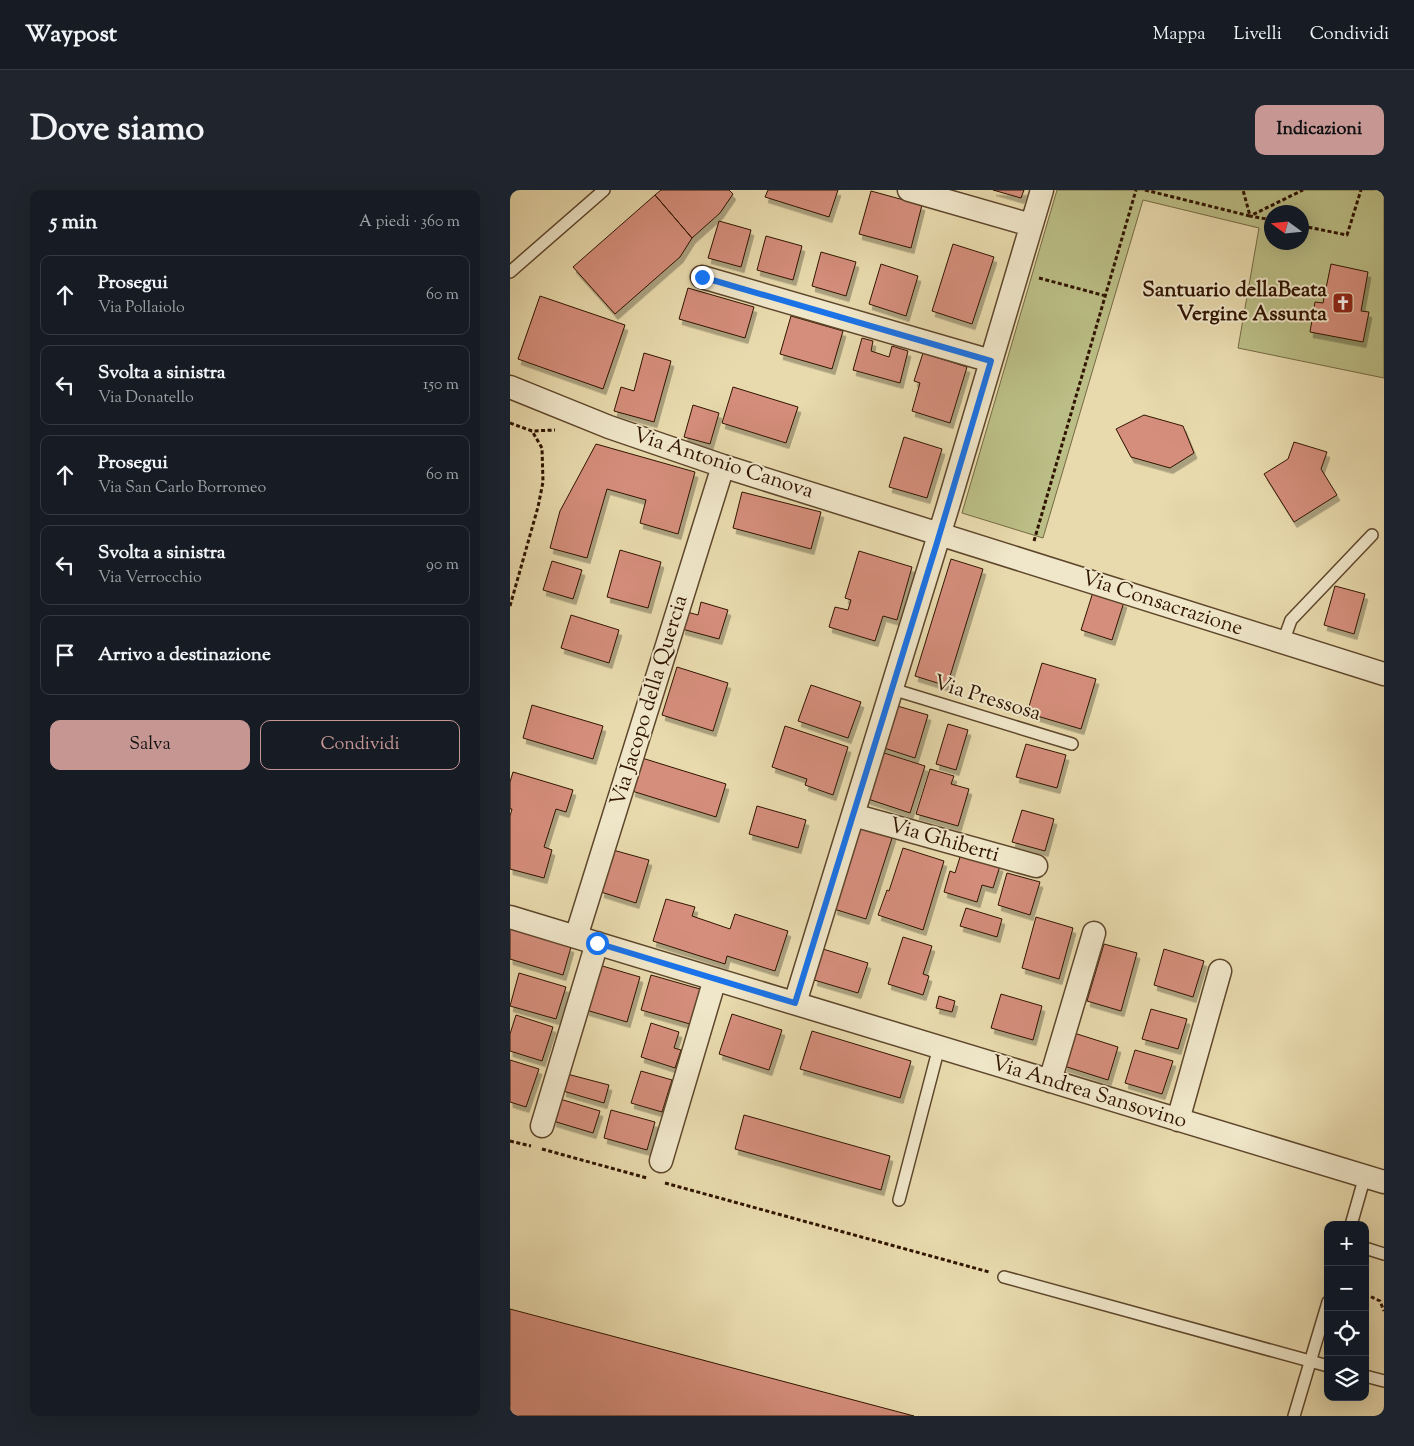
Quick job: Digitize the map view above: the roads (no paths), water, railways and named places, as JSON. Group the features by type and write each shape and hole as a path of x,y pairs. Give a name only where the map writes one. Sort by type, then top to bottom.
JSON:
{"street":[{"path":"908,190 1031,225"},
{"path":"795,1003 940,533 1042,190"},
{"path":"702,277 991,361"},
{"name":"Via Antonio Canova","path":"510,387 610,427 723,466 940,533"},
{"name":"Via Jacopo della Quercia","path":"576,936 723,466"},
{"name":"Via Consacrazione","path":"940,533 1384,674"},
{"name":"Via Ghiberti","path":"853,815 1036,866"},
{"name":"Via Andrea Sansovino","path":"510,916 1374,1179"},
{"path":"1050,1081 1094,933"},
{"path":"542,1126 597,943"},
{"path":"1178,1120 1220,971"},
{"path":"661,1175 715,979"}],"lane":[{"path":"510,272 604,190"},
{"path":"1283,642 1291,620 1372,535"},
{"name":"Via Pressosa","path":"892,689 1072,744"},
{"path":"899,1200 939,1047"},
{"path":"1353,1221 1374,1179"},
{"path":"1369,1249 1384,1254"},
{"path":"1004,1276 1324,1365"},
{"path":"1294,1416 1325,1311"},
{"path":"1369,1377 1384,1381"}],"place":[{"name":"Santuario dellaBeata Vergine Assunta","path":"1343,303"}]}
